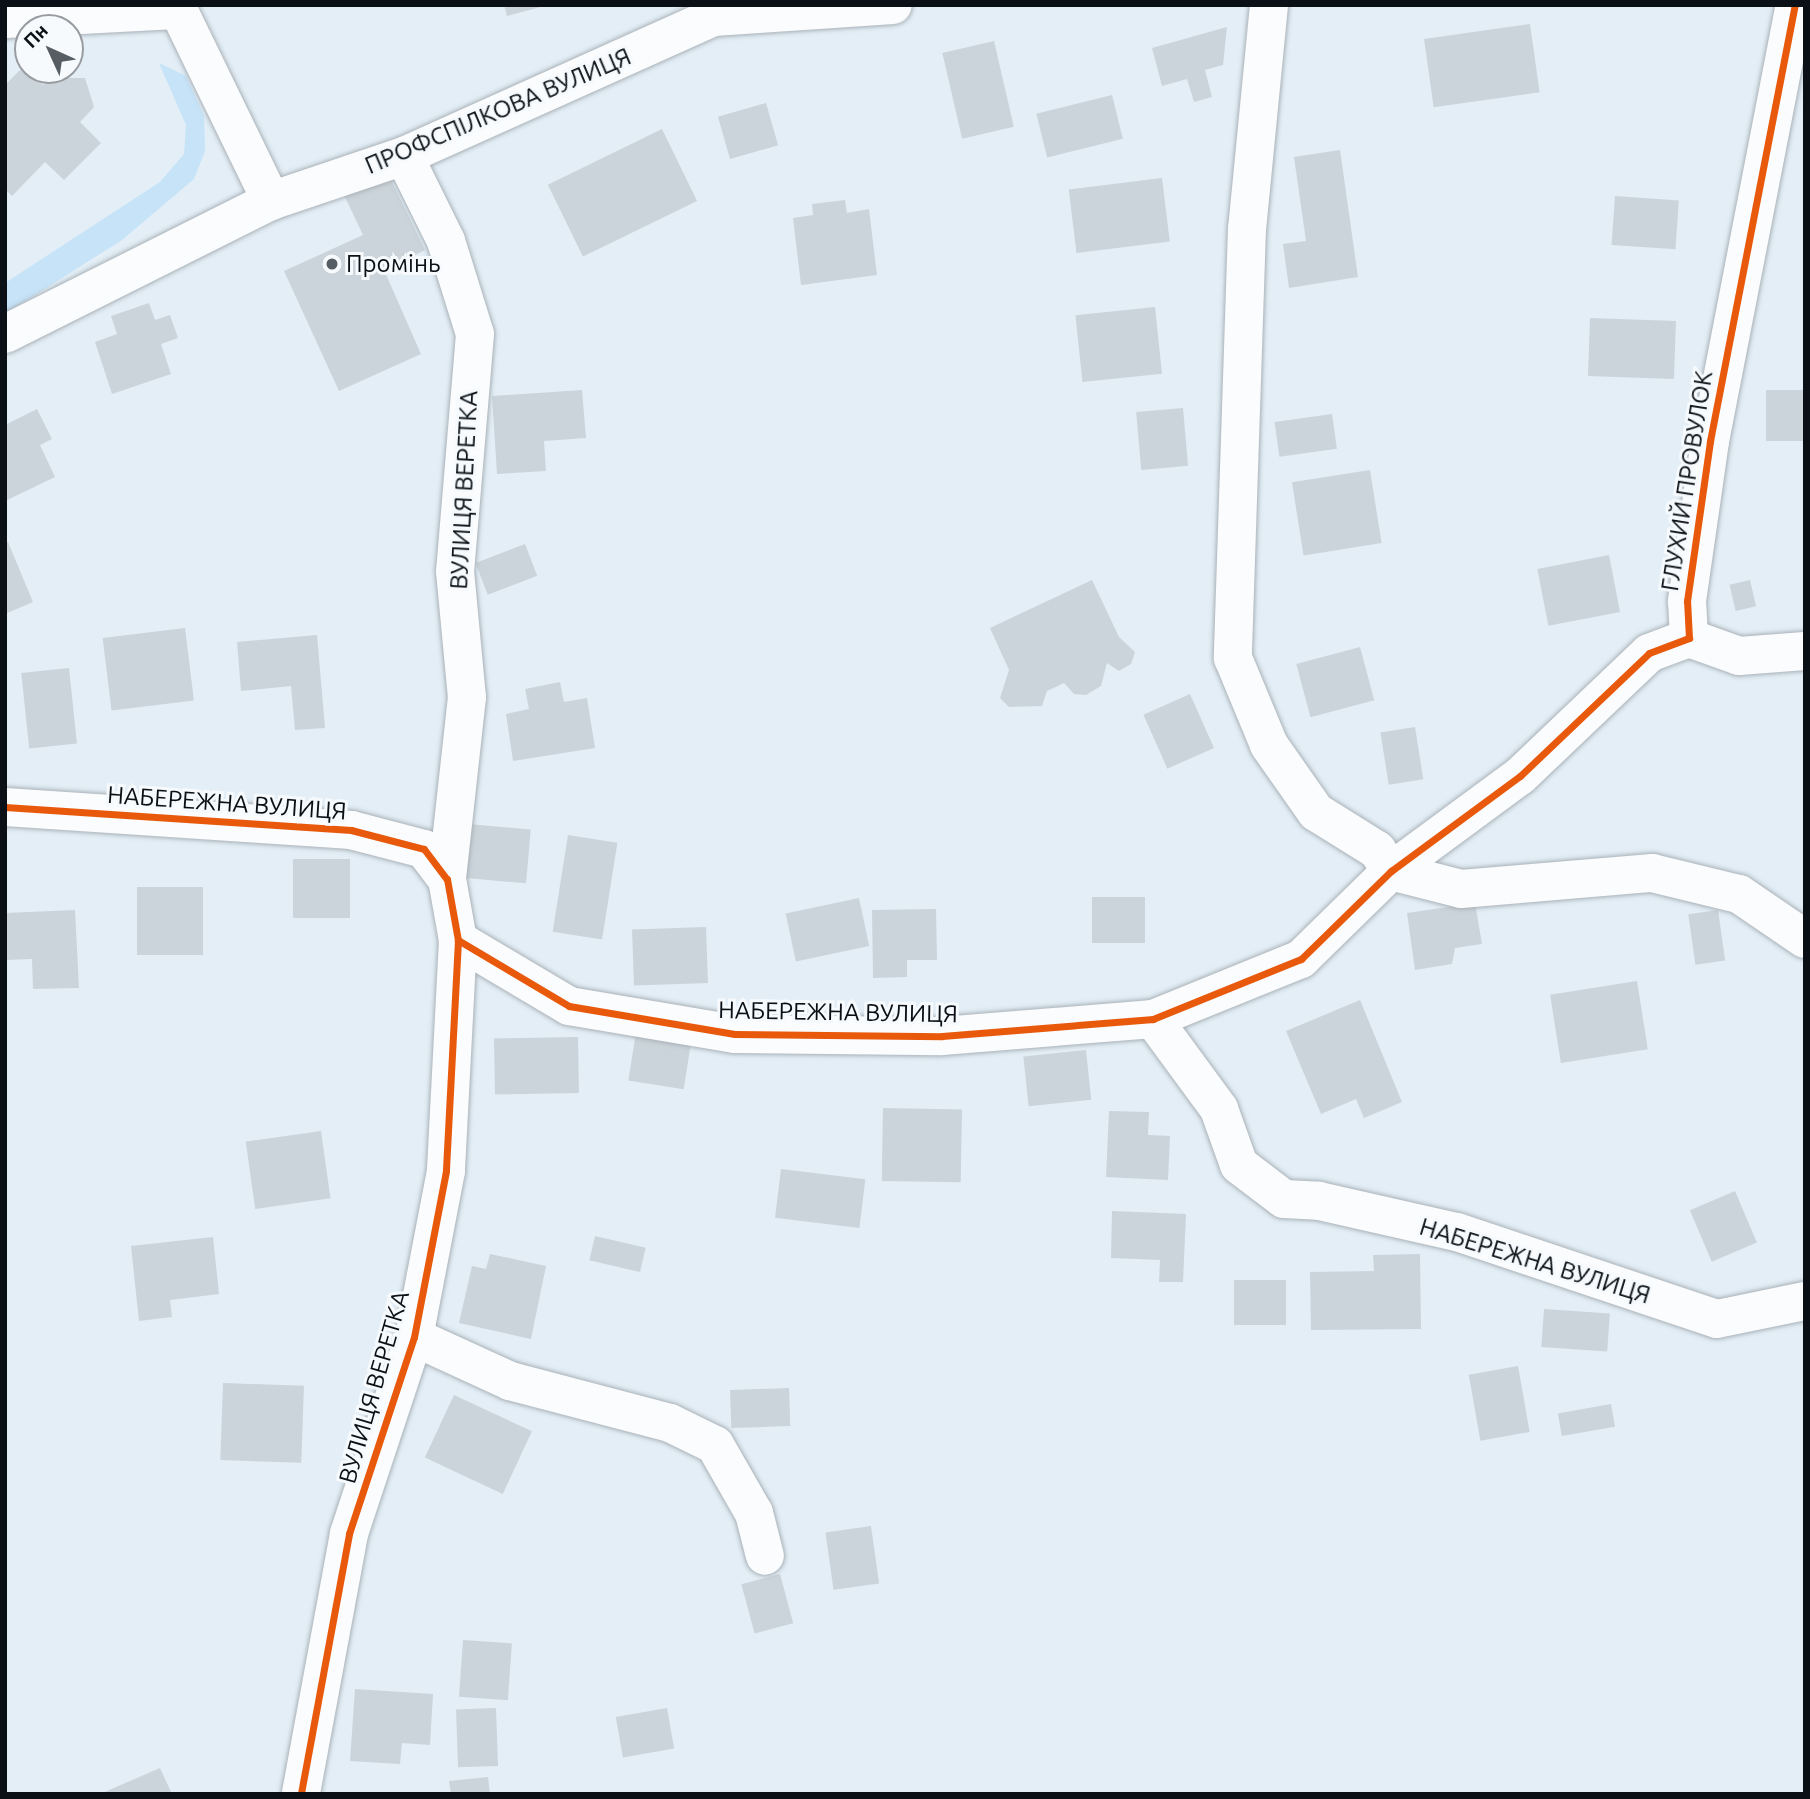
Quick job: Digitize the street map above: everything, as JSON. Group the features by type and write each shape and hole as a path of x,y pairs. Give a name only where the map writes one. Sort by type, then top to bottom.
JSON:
{"street":[{"name":"ПРОФСПІЛКОВА ВУЛИЦЯ","path":"5,334 271,201 404,156 714,17 893,5"},
{"path":"1269,5 1247,228 1233,658 1269,745 1316,812 1377,850 1391,872 1461,889 1652,873 1739,894 1805,939"},
{"name":"ГЛУХИЙ ПРОВУЛОК","path":"1689,638 1687,601 1710,441 1795,5"},
{"path":"5,19 176,7 271,201"},
{"name":"ВУЛИЦЯ ВЕРЕТКА","path":"301,1794 349,1534 414,1337 446,1171 453,907 467,697 454,571 475,334 446,241 404,156"},
{"path":"1153,1019 1301,959 1391,872 1520,776 1649,653 1689,638 1739,656 1805,651"},
{"name":"НАБЕРЕЖНА ВУЛИЦЯ","path":"5,807 351,830 424,849 453,907 569,1006 735,1034 942,1036 1153,1019 1219,1109 1239,1165 1284,1199 1319,1201 1457,1233 1717,1319 1805,1301"},
{"path":"414,1337 510,1381 670,1423 715,1445 754,1513 765,1556"}],"shaded area":[{"path":"159,63 186,76 204,116 205,151 194,179 122,240 5,314 5,283 160,182 184,154 186,125"}],"building":[{"path":"504,5 543,5 544,6 507,16"},
{"path":"1530,24 1540,92 1434,107 1424,39"},
{"path":"1227,27 1223,65 1205,70 1212,97 1194,102 1187,79 1162,86 1152,48"},
{"path":"994,41 1014,127 962,139 942,53"},
{"path":"14,76 14,84 43,85 84,84 85,78 94,107 80,122 101,143 64,180 45,162 12,196 5,189 5,85"},
{"path":"1112,95 1123,139 1047,158 1036,114"},
{"path":"766,103 778,145 730,159 718,117"},
{"path":"662,129 697,201 583,257 548,185"},
{"path":"1340,150 1358,277 1289,288 1283,244 1306,241 1294,157"},
{"path":"388,174 425,250 384,270 421,354 339,391 284,271 363,235 344,195"},
{"path":"1162,178 1170,242 1077,253 1069,189"},
{"path":"1615,196 1679,200 1675,249 1612,245"},
{"path":"845,200 847,213 869,209 877,275 801,285 793,218 813,215 812,204"},
{"path":"149,303 155,320 170,315 178,338 161,344 171,374 112,394 95,342 117,334 111,316"},
{"path":"1155,307 1162,374 1082,382 1075,315"},
{"path":"1590,318 1676,321 1674,379 1588,376"},
{"path":"582,390 586,438 544,441 546,471 497,474 492,396"},
{"path":"1766,390 1805,390 1805,441 1766,441"},
{"path":"1183,408 1188,466 1141,470 1136,412"},
{"path":"37,409 52,439 40,445 55,477 5,501 5,425"},
{"path":"1332,414 1337,449 1279,457 1275,422"},
{"path":"1370,470 1382,543 1304,555 1292,482"},
{"path":"8,542 33,602 5,614 5,543"},
{"path":"525,544 537,576 488,595 476,563"},
{"path":"1609,555 1620,612 1548,626 1537,569"},
{"path":"1092,580 1119,637 1135,652 1131,664 1119,671 1107,663 1101,686 1086,695 1074,694 1064,683 1047,691 1042,706 1009,707 1000,698 1009,670 990,628"},
{"path":"1750,580 1756,606 1736,611 1730,585"},
{"path":"185,628 194,700 112,711 103,638"},
{"path":"317,635 325,728 295,730 291,686 241,691 237,642"},
{"path":"1360,647 1374,700 1310,717 1296,664"},
{"path":"69,668 77,744 29,749 21,673"},
{"path":"560,682 564,702 587,698 595,748 513,761 506,714 529,709 525,689"},
{"path":"1190,694 1214,748 1167,769 1143,715"},
{"path":"1415,727 1423,779 1389,785 1380,732"},
{"path":"468,824 531,829 526,883 463,878"},
{"path":"568,835 617,843 602,940 553,932"},
{"path":"293,859 350,859 350,918 293,918"},
{"path":"137,887 203,887 203,955 137,955"},
{"path":"1092,897 1145,897 1145,943 1092,943"},
{"path":"859,898 869,946 796,962 786,914"},
{"path":"1475,903 1482,944 1455,948 1452,964 1415,970 1407,913"},
{"path":"936,909 937,960 907,960 907,977 873,978 872,910"},
{"path":"75,910 79,988 33,989 32,959 5,960 5,913"},
{"path":"1718,910 1725,961 1695,965 1688,914"},
{"path":"706,927 708,983 634,986 632,930"},
{"path":"1637,981 1648,1049 1561,1063 1550,995"},
{"path":"1360,1000 1402,1102 1364,1118 1356,1099 1321,1114 1286,1031"},
{"path":"636,1032 691,1041 684,1089 628,1080"},
{"path":"578,1037 579,1093 495,1094 494,1038"},
{"path":"1086,1050 1091,1100 1029,1106 1023,1057"},
{"path":"883,1108 962,1109 961,1182 882,1181"},
{"path":"1109,1111 1149,1112 1148,1135 1170,1136 1168,1180 1106,1177"},
{"path":"321,1131 330,1198 255,1209 246,1142"},
{"path":"781,1169 865,1179 859,1228 775,1218"},
{"path":"1735,1191 1757,1243 1712,1262 1690,1210"},
{"path":"1112,1211 1186,1214 1183,1282 1159,1282 1160,1260 1111,1258"},
{"path":"595,1236 646,1248 640,1272 589,1260"},
{"path":"213,1237 219,1294 170,1300 172,1317 139,1321 131,1246"},
{"path":"490,1254 546,1266 531,1339 459,1323 472,1266 486,1269"},
{"path":"1420,1254 1421,1329 1311,1330 1310,1272 1374,1271 1373,1255"},
{"path":"1234,1280 1286,1280 1286,1325 1234,1325"},
{"path":"1544,1309 1610,1314 1607,1352 1541,1347"},
{"path":"1518,1366 1530,1432 1480,1441 1469,1375"},
{"path":"223,1383 304,1386 301,1463 220,1460"},
{"path":"789,1388 790,1426 731,1428 730,1390"},
{"path":"454,1395 532,1431 503,1494 425,1458"},
{"path":"1611,1404 1615,1427 1562,1436 1558,1413"},
{"path":"871,1526 879,1583 834,1590 825,1532"},
{"path":"780,1574 793,1623 755,1634 741,1584"},
{"path":"463,1640 512,1643 508,1700 459,1697"},
{"path":"355,1689 433,1694 430,1745 402,1743 400,1764 350,1761"},
{"path":"496,1708 498,1766 458,1767 456,1709"},
{"path":"667,1708 674,1748 623,1757 616,1717"},
{"path":"160,1768 172,1794 100,1794"},
{"path":"488,1777 490,1794 451,1794 449,1781"}],"cycle path":[{"path":"458,940 569,1006 735,1034 942,1036 1153,1019 1301,959 1391,871 1520,776 1649,653 1689,638 1687,601 1710,441 1795,5"},
{"path":"5,807 351,830 424,849 447,879 458,940 446,1171 414,1337 349,1534 301,1794"}],"place":[{"name":"Промінь","path":"332,264"}]}
